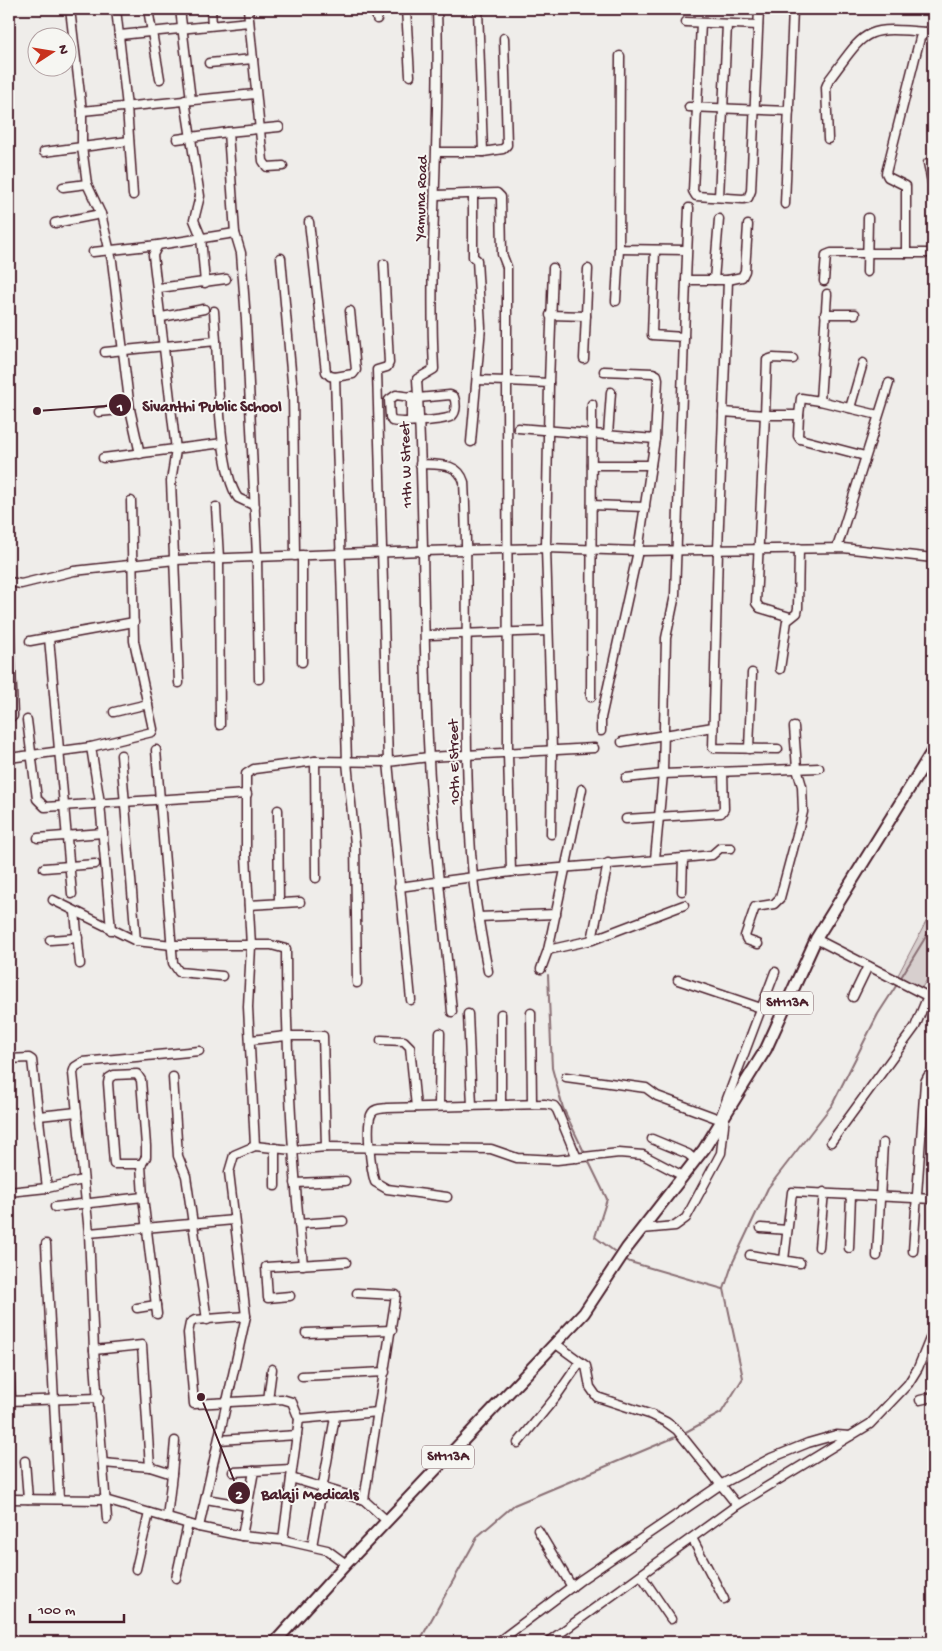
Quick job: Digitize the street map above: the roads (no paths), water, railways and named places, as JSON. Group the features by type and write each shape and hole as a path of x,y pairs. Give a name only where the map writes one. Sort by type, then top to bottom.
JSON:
{"main road":[{"name":"SH113A","path":"275,1642 285,1638 346,1564 584,1313 642,1228 695,1160 766,1049 816,939 933,750"}],"street":[{"path":"70,9 82,110 82,147 87,184 101,214 109,249 124,350 130,409 140,454"},
{"path":"116,9 127,107 133,195"},
{"path":"148,9 160,79"},
{"path":"180,9 190,137 200,196 194,220 201,237 205,284"},
{"path":"211,9 212,25"},
{"path":"248,9 263,161 267,166 283,166"},
{"path":"376,9 377,19"},
{"path":"406,9 410,76"},
{"name":"Yamuna Road","path":"417,379 434,369 431,318 439,77 437,9"},
{"path":"478,9 483,152"},
{"path":"701,23 693,107 692,191 696,196 743,199 750,195 759,9"},
{"path":"784,204 793,9"},
{"path":"120,35 249,22"},
{"path":"686,22 758,25"},
{"path":"719,197 727,24"},
{"path":"828,139 826,87 829,80 863,36 875,31 893,29 930,32"},
{"path":"906,253 906,186 888,176 886,172 920,38 930,32"},
{"path":"437,152 483,152 503,149 507,145 504,38"},
{"path":"616,301 619,249 620,56"},
{"path":"209,63 253,60"},
{"path":"82,110 255,94"},
{"path":"693,107 789,110"},
{"path":"176,139 279,127"},
{"path":"228,132 234,232 240,253 246,320 257,557 259,679"},
{"path":"44,152 129,141"},
{"path":"933,162 928,163 933,187"},
{"path":"63,187 87,184"},
{"path":"436,195 497,193 501,197 502,248 507,267 506,549 511,872"},
{"path":"471,442 481,327 480,286 476,260 473,257 473,194"},
{"path":"655,860 662,774 666,638 675,595 689,208"},
{"path":"55,222 101,214"},
{"path":"867,272 868,218"},
{"path":"714,280 719,219"},
{"path":"309,222 326,372 330,376 353,374 356,370 350,311"},
{"path":"686,280 728,280 742,276 745,271 748,225"},
{"path":"93,252 158,245 234,232"},
{"path":"158,245 154,254 166,347 176,450 171,481 176,560 179,683"},
{"path":"619,249 686,250"},
{"path":"655,250 652,335 684,337"},
{"path":"824,280 826,255 831,252 933,253"},
{"path":"282,258 293,393 302,662"},
{"path":"384,264 389,363 387,367 376,370 388,762 411,1000"},
{"path":"551,834 552,750 546,548 550,315 553,268"},
{"path":"584,359 588,269"},
{"path":"159,288 205,284 226,279"},
{"path":"728,280 713,748 778,749"},
{"path":"820,401 827,294"},
{"path":"162,317 204,309"},
{"path":"214,311 223,444 235,494 243,502 255,506"},
{"path":"825,314 855,314"},
{"path":"550,315 586,316"},
{"path":"105,352 216,341"},
{"path":"790,617 757,606 768,360 773,358 793,359"},
{"path":"850,408 863,363"},
{"path":"601,731 601,718 638,551 645,507 655,439 657,375 604,371"},
{"path":"335,377 339,554 345,659 346,762 355,844 357,983"},
{"name":"11th W Street","path":"417,379 432,824 440,882 452,1012"},
{"path":"477,380 549,383"},
{"path":"837,548 889,383"},
{"path":"608,435 611,392"},
{"path":"450,395 454,397 456,403 454,413 451,416 392,421 389,400 396,396 417,397 450,395"},
{"path":"865,456 800,439 798,436 801,398 878,415"},
{"path":"591,698 592,404"},
{"path":"99,412 130,409"},
{"path":"723,412 799,415"},
{"path":"518,428 655,439"},
{"path":"103,458 223,444"},
{"name":"10th E Street","path":"420,464 451,466 462,474 467,550 468,756 473,878 488,971"},
{"path":"592,466 651,465"},
{"path":"9,758 91,746 152,732 154,729 139,668 134,622 131,501"},
{"path":"592,506 645,507"},
{"path":"216,507 220,558 220,725"},
{"path":"9,582 20,584 74,571 176,560 423,551 546,548 638,551 837,548 933,558"},
{"path":"780,669 786,626 790,617 797,613 798,608 799,548"},
{"path":"9,617 13,716"},
{"path":"30,641 134,622"},
{"path":"430,635 548,631"},
{"path":"49,638 72,894"},
{"path":"749,748 752,673"},
{"path":"114,712 148,704"},
{"path":"27,720 37,799 40,805 47,807 159,798 247,794"},
{"path":"622,742 713,727"},
{"path":"758,944 746,938 755,907 774,904 780,898 801,818 802,786 797,769 794,727"},
{"path":"91,746 100,803 111,930"},
{"path":"255,1146 248,1007 251,946 246,855 248,771 297,762 388,762 429,757 594,748"},
{"path":"156,750 173,963 179,972 222,976"},
{"path":"121,754 136,941"},
{"path":"314,761 316,878"},
{"path":"626,778 662,774 818,768"},
{"path":"626,819 721,812 724,808 723,772"},
{"path":"541,968 548,950 582,789"},
{"path":"278,810 278,903"},
{"path":"38,838 103,833"},
{"path":"399,887 511,872 712,855 720,848 731,848"},
{"path":"682,891 683,858"},
{"path":"592,940 608,863"},
{"path":"44,868 95,864"},
{"path":"53,900 136,941 172,945 271,945 286,949 286,1036 292,1150 303,1265"},
{"path":"249,905 300,902"},
{"path":"548,950 592,940 684,905"},
{"path":"75,912 80,964"},
{"path":"478,918 556,914"},
{"path":"50,940 78,938"},
{"path":"816,939 928,998 915,1027 831,1142"},
{"path":"852,997 868,966"},
{"path":"642,1228 675,1226 686,1218 721,1153 722,1118 775,972"},
{"path":"678,980 761,1008"},
{"path":"531,1013 532,1104"},
{"path":"468,1014 472,1106"},
{"path":"501,1014 501,1105"},
{"path":"439,1106 440,1033"},
{"path":"250,1040 286,1036 322,1036 326,1147"},
{"path":"382,1040 404,1041 410,1047 416,1107"},
{"path":"107,1519 94,1350 89,1233 73,1073 75,1067 83,1062 199,1051"},
{"path":"9,1060 32,1058 47,1188"},
{"path":"115,1165 108,1081 114,1075 137,1074 141,1080 146,1146 146,1157 142,1164 143,1197 157,1314"},
{"path":"913,1251 925,1082 928,1076 933,1075"},
{"path":"173,1077 178,1156 186,1176 207,1320"},
{"path":"566,1077 646,1088 657,1096 722,1118"},
{"path":"447,1197 382,1188 375,1182 370,1147 371,1114 375,1110 439,1106 532,1104 554,1106 580,1158"},
{"path":"39,1116 76,1112"},
{"path":"652,1139 688,1154 695,1160"},
{"path":"877,1256 882,1197 883,1143"},
{"path":"199,1527 246,1316 229,1172 234,1155 255,1146 292,1150 326,1147 491,1149 517,1158 558,1160 619,1154 643,1155 683,1176"},
{"path":"275,1148 275,1186"},
{"path":"106,1166 142,1164"},
{"path":"9,1192 47,1188 83,1180"},
{"path":"295,1183 345,1181"},
{"path":"784,1260 791,1192 824,1192 933,1200"},
{"path":"819,1247 824,1192"},
{"path":"849,1248 851,1195"},
{"path":"55,1208 143,1197"},
{"path":"89,1233 234,1220"},
{"path":"299,1224 343,1221"},
{"path":"761,1228 787,1230"},
{"path":"46,1244 59,1499"},
{"path":"750,1255 800,1263"},
{"path":"290,1296 268,1298 266,1267 346,1262"},
{"path":"357,1293 396,1294 392,1330 364,1500"},
{"path":"137,1308 156,1305"},
{"path":"246,1316 195,1320 190,1323 188,1333 194,1404 282,1399 292,1402 296,1407 299,1419 283,1540"},
{"path":"306,1333 392,1330"},
{"path":"548,1642 737,1505 870,1424 908,1384 918,1368 933,1332"},
{"path":"556,1344 587,1369 590,1387 597,1397 652,1415 677,1430 737,1505"},
{"path":"94,1350 142,1345 150,1466"},
{"path":"9,1361 10,1400 99,1398"},
{"path":"518,1443 555,1398 580,1362"},
{"path":"268,1400 272,1369"},
{"path":"302,1376 385,1372"},
{"path":"920,1400 933,1398"},
{"path":"299,1419 378,1412"},
{"path":"312,1546 335,1417"},
{"path":"498,1642 572,1587 720,1485 771,1458 808,1443 836,1435 850,1436"},
{"path":"219,1440 296,1436"},
{"path":"167,1518 175,1441"},
{"path":"26,1461 28,1499"},
{"path":"103,1463 150,1466 172,1474"},
{"path":"233,1472 291,1469"},
{"path":"242,1536 254,1471"},
{"path":"292,1478 364,1500 387,1521"},
{"path":"9,1499 105,1500 199,1527 242,1536 283,1540 312,1546 327,1550 346,1564"},
{"path":"206,1499 247,1506"},
{"path":"136,1569 149,1513"},
{"path":"176,1578 188,1524"},
{"path":"538,1530 572,1587"},
{"path":"692,1538 724,1599"},
{"path":"641,1574 671,1619"}],"waterway":[{"path":"900,979 933,925"},
{"path":"548,975 552,1068 563,1108 585,1154"},
{"path":"682,1434 721,1413 743,1378 724,1289 733,1262 768,1188 832,1105 878,1014 898,983"},
{"path":"587,1158 607,1199 595,1237 618,1254"},
{"path":"623,1258 630,1262 723,1289"},
{"path":"419,1642 478,1536 514,1505 678,1436"}],"place":[{"name":"Sivanthi Public School","path":"37,411"},
{"name":"Balaji Medicals","path":"201,1397"}]}
